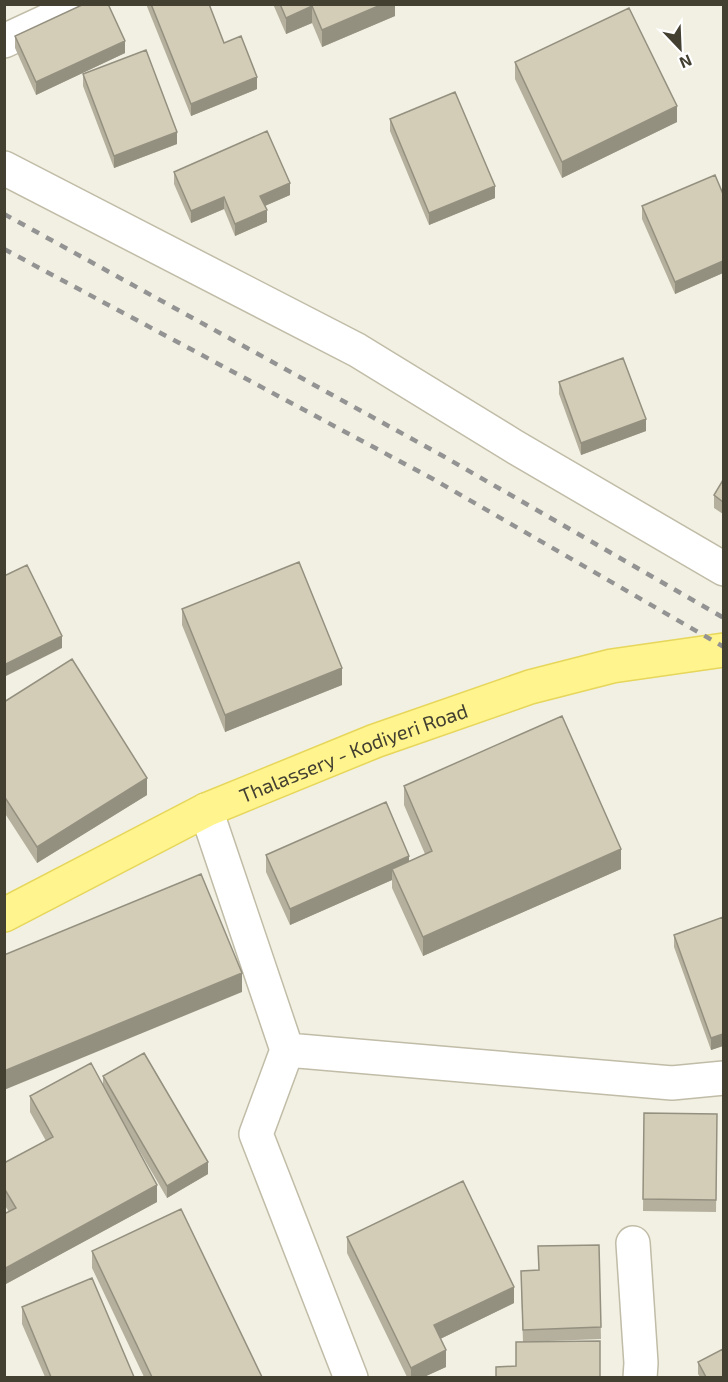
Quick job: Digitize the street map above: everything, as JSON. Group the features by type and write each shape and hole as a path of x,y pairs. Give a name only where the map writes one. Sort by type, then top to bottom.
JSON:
{"main road":[{"name":"Thalassery - Kodiyeri Road","path":"4,915 206,810 375,741 530,687 612,666 723,650"}],"street":[{"path":"4,41 84,4"},
{"path":"4,168 357,350 515,447 723,569"},
{"path":"206,810 287,1050 256,1134 351,1377"},
{"path":"287,1050 672,1083 723,1078"},
{"path":"633,1243 640,1377"}],"building":[{"path":"84,4 108,4 125,41 36,82 15,36"},
{"path":"151,4 209,4 224,43 241,36 257,77 191,104"},
{"path":"280,4 383,4 322,30 312,6 286,18"},
{"path":"629,8 677,106 562,162 515,62"},
{"path":"146,50 177,132 114,156 83,74"},
{"path":"455,92 495,186 429,213 390,119"},
{"path":"267,131 290,183 260,196 267,210 235,224 224,197 191,211 174,172"},
{"path":"715,175 723,194 723,261 675,282 642,206"},
{"path":"623,358 646,419 581,443 559,382"},
{"path":"723,480 723,502 714,495"},
{"path":"299,562 342,668 225,715 182,609"},
{"path":"27,565 62,636 4,665 4,576"},
{"path":"72,659 147,778 37,847 4,796 4,702"},
{"path":"562,716 621,849 423,937 392,869 432,851 404,786"},
{"path":"386,802 409,856 290,909 266,855"},
{"path":"201,874 242,973 4,1071 4,955"},
{"path":"723,917 723,1034 711,1038 674,935"},
{"path":"144,1053 208,1162 167,1186 103,1076"},
{"path":"91,1063 157,1185 4,1269 4,1214 16,1208 4,1188 4,1163 53,1137 30,1096"},
{"path":"644,1113 717,1114 716,1200 643,1199"},
{"path":"463,1181 514,1287 434,1325 446,1350 411,1368 347,1237"},
{"path":"181,1209 262,1377 152,1377 92,1251"},
{"path":"599,1245 601,1327 523,1330 521,1271 539,1270 538,1246"},
{"path":"92,1278 134,1377 51,1377 22,1307"},
{"path":"600,1341 600,1377 496,1377 496,1367 516,1366 516,1342"},
{"path":"723,1349 723,1377 706,1377 698,1362"}],"railway":[{"path":"4,214 443,456 724,618"},
{"path":"4,249 433,479 724,647"}]}
